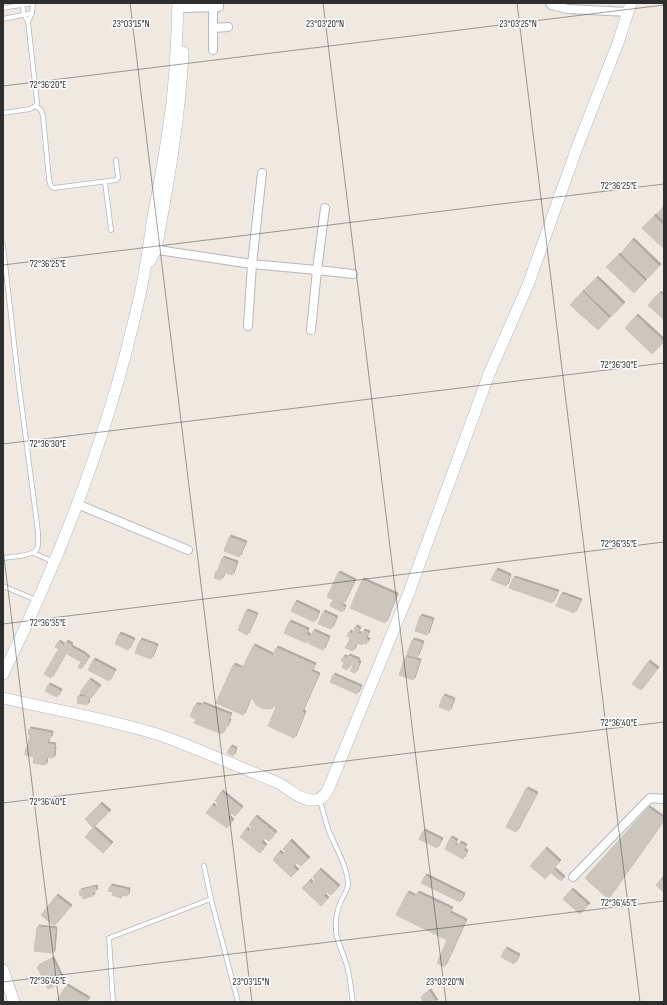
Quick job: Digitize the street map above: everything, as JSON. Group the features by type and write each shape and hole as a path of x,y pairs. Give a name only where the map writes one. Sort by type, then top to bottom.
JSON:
{"street":[{"path":"3,698 86,716 161,735 277,782 308,800 319,799 324,796 330,785 408,595 489,374 528,285 578,145 618,43 630,7 568,9 551,5 550,3"},
{"path":"3,674 77,504 113,398 129,342 145,271 152,249 172,100 177,36 183,5 216,5 213,28 213,50"},
{"path":"213,28 228,27"},
{"path":"248,326 252,264 262,173"},
{"path":"311,330 325,208"},
{"path":"152,249 252,264 353,274"},
{"path":"77,504 188,550"},
{"path":"573,877 650,798 664,799"},
{"path":"3,970 14,1002"}],"lane":[{"path":"3,8 33,3 32,13 28,22"},
{"path":"22,4 24,15 28,22 37,102 36,106"},
{"path":"3,19 32,13"},
{"path":"3,113 30,109 36,106"},
{"path":"36,106 41,110 43,116 51,187 54,188 116,180 118,178 116,160"},
{"path":"105,182 111,230"},
{"path":"3,244 18,378 38,532 37,549 33,553"},
{"path":"3,558 33,553 52,561"},
{"path":"3,586 35,600"},
{"path":"319,799 347,878 348,884 337,910 336,932 339,946 348,968 353,1002"},
{"path":"204,866 211,899 238,1002"},
{"path":"113,1002 109,938 211,899"}],"building":[{"path":"664,206 664,221 657,214"},
{"path":"654,216 664,226 664,249 642,228"},
{"path":"632,240 659,266 648,278 621,253"},
{"path":"618,255 645,281 634,293 606,267"},
{"path":"596,278 623,304 612,316 584,290"},
{"path":"582,292 609,318 598,330 570,305"},
{"path":"659,293 664,297 664,320 648,305"},
{"path":"636,316 664,342 652,354 625,328"},
{"path":"229,537 245,543 239,557 224,551"},
{"path":"222,558 236,563 232,575 218,570"},
{"path":"496,570 509,576 506,586 491,580"},
{"path":"216,571 224,573 221,580 214,578"},
{"path":"338,573 354,581 343,604 327,597"},
{"path":"513,578 557,592 552,603 509,588"},
{"path":"362,580 396,595 385,623 350,608"},
{"path":"561,594 580,601 574,613 556,606"},
{"path":"332,601 344,607 342,612 330,606"},
{"path":"295,602 318,613 314,622 291,611"},
{"path":"246,611 256,615 247,635 238,630"},
{"path":"323,612 336,618 331,629 318,624"},
{"path":"420,616 432,620 427,635 415,631"},
{"path":"289,622 307,630 306,634 309,636 306,643 284,633"},
{"path":"355,627 359,629 357,633 361,635 363,631 368,633 365,639 368,640 366,644 363,643 362,645 349,640 350,638 347,636 349,632 352,634"},
{"path":"313,631 328,638 323,650 308,643"},
{"path":"119,634 133,640 128,650 115,644"},
{"path":"140,640 156,646 151,659 135,653"},
{"path":"412,640 422,643 417,657 407,654"},
{"path":"349,641 356,644 353,651 345,648"},
{"path":"58,642 64,646 66,642 71,645 70,647 85,655 81,662 55,647"},
{"path":"253,646 273,656 276,648 314,665 311,671 306,668 306,669 318,675 302,711 304,713 294,738 268,726 276,707 274,706 273,708 269,709 262,708 256,705 252,698 250,698 243,715 216,703 233,665 242,669"},
{"path":"58,650 65,654 51,678 44,674"},
{"path":"85,656 88,658 81,669 78,667"},
{"path":"348,656 358,660 357,662 359,663 355,673 350,671 353,666 349,664 347,670 342,668 344,662 341,661 343,657 347,658"},
{"path":"405,657 419,661 413,680 399,675"},
{"path":"93,660 114,671 109,681 88,670"},
{"path":"648,662 657,669 641,690 632,684"},
{"path":"333,675 360,687 357,694 330,682"},
{"path":"89,680 99,687 91,698 80,692"},
{"path":"48,685 60,691 57,697 45,691"},
{"path":"78,696 88,698 87,705 77,703"},
{"path":"443,696 453,700 449,711 439,707"},
{"path":"202,704 230,715 227,721 229,721 222,734 194,723 196,720 190,716 195,705 201,706"},
{"path":"29,729 51,733 47,744 54,745 53,758 46,757 45,765 33,763 34,757 25,755 30,735 28,734"},
{"path":"230,747 235,749 233,756 227,753"},
{"path":"526,789 536,794 516,832 506,827"},
{"path":"221,792 241,808 235,816 231,813 228,817 232,821 227,828 206,813 212,805 215,808 218,803 215,801"},
{"path":"100,804 109,812 93,828 85,819"},
{"path":"648,808 664,820 608,899 585,878"},
{"path":"255,817 275,833 269,841 264,838 261,842 265,846 260,853 240,837 246,829 249,832 252,828 249,825"},
{"path":"93,828 111,844 103,853 85,837"},
{"path":"423,831 441,840 437,848 419,839"},
{"path":"450,838 456,841 454,845 457,847 459,843 465,846 463,850 466,852 463,859 445,849"},
{"path":"290,841 308,859 301,866 297,863 293,867 297,871 291,877 273,860 279,852 282,855 286,852 283,849"},
{"path":"545,849 559,862 545,879 530,866"},
{"path":"319,870 338,887 331,895 327,892 323,895 327,899 321,906 302,888 309,881 312,884 315,880 313,877"},
{"path":"554,870 563,878 561,881 551,873"},
{"path":"425,876 463,895 460,902 421,883"},
{"path":"661,879 664,882 664,893 656,885"},
{"path":"110,886 128,890 127,896 122,895 121,898 112,895 113,892 108,891"},
{"path":"95,887 96,891 92,892 93,896 83,899 82,895 80,896 79,891"},
{"path":"571,890 588,905 580,914 563,899"},
{"path":"407,893 415,897 417,893 451,909 449,913 465,921 444,967 437,963 447,940 396,915"},
{"path":"56,896 70,907 54,926 41,915"},
{"path":"37,927 55,929 53,953 34,951"},
{"path":"505,949 518,956 514,964 501,957"},
{"path":"52,959 63,982 48,989 37,967"},
{"path":"66,986 88,999 86,1002 60,1002 57,1000"},
{"path":"429,991 436,1002 421,1002 423,1001 421,997"}]}
